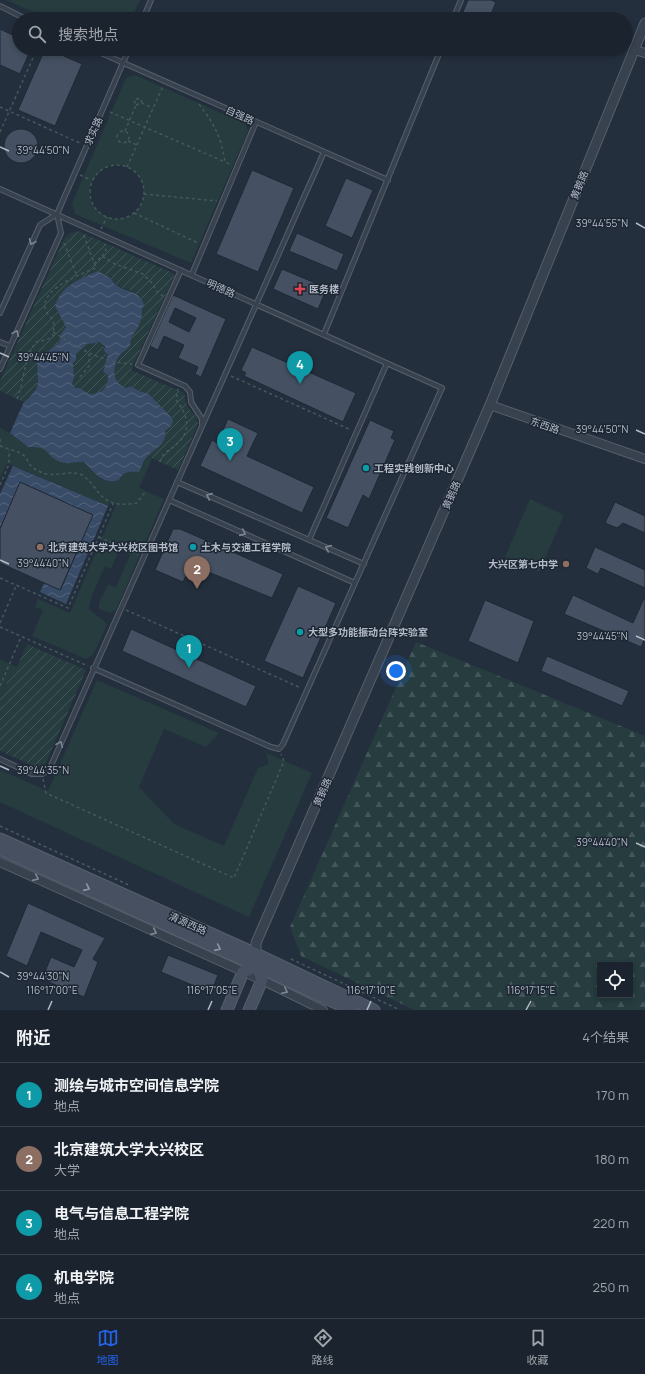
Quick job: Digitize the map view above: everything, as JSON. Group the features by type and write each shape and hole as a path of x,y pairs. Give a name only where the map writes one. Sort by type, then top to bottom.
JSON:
{"main road":[{"name":"清源西路","path":"0,839 256,954 374,1010"},
{"name":"清源西路","path":"0,849 351,1010"},
{"path":"227,1010 243,972 257,966 262,980 249,1010"}],"street":[{"name":"黄鹅路","path":"634,50 645,23"},
{"path":"634,50 645,53"},
{"name":"黄鹅路","path":"257,966 256,943 490,405 632,56"},
{"name":"东西路","path":"490,405 645,459"},
{"path":"0,862 262,980 324,1010"}],"lane":[{"path":"146,12 151,0"},
{"path":"456,12 461,0"},
{"path":"0,6 12,12"},
{"name":"自强路","path":"108,56 388,180"},
{"name":"求实路","path":"0,313 40,225 56,214 126,56"},
{"path":"324,334 438,56"},
{"path":"192,274 256,122"},
{"path":"0,759 32,774 42,774 50,768 93,668 324,152"},
{"name":"明德路","path":"0,189 99,232 442,388 364,564"},
{"path":"0,369 61,233 56,214"},
{"path":"181,270 138,365 185,386 190,392 191,402 202,419 202,426"},
{"path":"0,342 10,346"},
{"path":"308,540 387,363"},
{"path":"93,668 271,747 279,749 283,744 307,691 364,564 177,482"},
{"path":"169,500 355,583"}],"path":[{"path":"0,132 34,56"},
{"path":"127,167 166,82"},
{"path":"193,94 218,132 225,162"},
{"path":"137,145 128,141 121,143 118,138 119,133 125,131 130,120 136,105 134,100 140,98 142,103 154,108"},
{"path":"136,105 142,103"},
{"path":"0,107 87,146"},
{"path":"110,112 237,167"},
{"path":"125,131 129,135 128,141"},
{"path":"119,165 127,167 134,171 140,178 144,194 142,201 134,213 121,218 106,217 94,206 90,193 92,180 96,174 107,167 119,165"},
{"path":"75,173 92,180"},
{"path":"144,194 222,201"},
{"path":"134,213 204,245"},
{"path":"99,232 106,217"},
{"path":"17,399 22,385 22,377 30,350 36,342 46,340 52,336 54,326 53,320 47,314 45,307 46,298 53,291 77,276 96,268 83,233"},
{"path":"63,241 77,276"},
{"path":"94,264 106,252 106,244"},
{"path":"102,256 115,264 143,274 152,283 158,293 168,299"},
{"path":"53,332 89,354 120,363 138,365"},
{"path":"80,376 89,366 89,354"},
{"path":"226,373 356,433"},
{"path":"160,462 164,453 179,443 186,433 187,422 183,408 176,400 179,384"},
{"path":"0,439 0,446 25,456 29,464 42,473 51,475 76,472 84,476 103,497 113,504 138,503 146,491"},
{"path":"0,486 9,464 9,450"},
{"path":"0,578 68,608 113,504"},
{"path":"99,537 143,557"},
{"path":"0,623 16,585"},
{"path":"121,608 307,691"},
{"path":"0,627 93,668"},
{"path":"0,686 21,637"},
{"path":"42,774 46,793 234,878 284,761 279,749"}],"green space":[{"path":"6,0 140,0 134,12 33,12"},
{"path":"135,75 246,124 248,131 191,263 75,214 72,203 126,78","holes":["111,165 125,167 135,172 141,181 144,190 143,201 138,209 130,216 118,219 110,218 100,213 93,205 89,192 91,185 98,173"]},
{"path":"78,231 175,274 131,370 184,393 187,406 196,417 198,424 178,470 147,456 164,441 165,431 171,426 171,417 149,394 139,391 131,386 126,388 114,378 113,371 120,356 126,350 133,334 140,324 142,307 131,291 116,285 111,279 98,271 75,281 68,286 56,306 66,327 61,334 59,343 46,352 38,362 38,375 35,390 24,402 0,391 0,381 64,239 70,233"},
{"path":"98,341 105,348 107,359 103,372 108,375 103,390 97,393 88,394 79,388 75,388 72,384 74,377 73,363 76,354 87,344 96,343"},
{"path":"0,428 10,433 28,447 44,448 55,459 68,463 84,462 102,480 141,469 147,456 152,459 139,488 164,499 116,610 110,613 99,609 99,603 108,584 116,587 130,555 119,550 111,569 105,566 91,598 89,609 107,625 93,655 86,659 32,636 43,610 35,607 38,599 70,613 116,505 110,502 108,506 7,463 0,478"},
{"path":"530,499 564,515 539,572 505,557"},
{"path":"416,642 645,736 645,1010 414,1010 301,956 290,927"},
{"path":"27,644 86,670 45,765 36,767 0,751 0,698 14,666 17,667"},
{"path":"0,659 14,666 0,698"},
{"path":"97,680 219,733 206,747 164,729 139,787 174,824 224,846 258,768 269,764 266,753 312,773 249,917 0,802 0,770 48,791"}],"water":[{"path":"98,271 112,280 115,285 136,294 140,297 144,305 142,307 142,317 139,326 132,336 130,346 120,355 115,364 115,378 126,388 131,386 139,391 149,394 173,421 171,426 165,431 164,439 160,446 150,454 139,472 127,473 122,475 119,480 113,481 108,481 99,477 84,462 64,463 56,460 41,448 28,447 10,433 24,402 36,389 38,382 37,364 41,356 59,343 61,334 66,327 55,306 58,299 72,284","holes":["98,341 105,346 104,351 108,354 103,372 108,375 108,380 105,387 101,391 94,394 89,394 79,388 75,388 72,384 74,377 73,363 76,360 76,354 87,344 96,343"]},
{"path":"13,466 108,506 66,604 40,592 44,583 61,590 93,515 20,482 0,528 0,494"}],"building":[{"path":"468,0 491,0 496,2 492,12 463,12"},
{"path":"0,29 12,35 12,56 28,56 20,74 0,65"},
{"path":"42,56 64,56 82,64 55,126 18,110"},
{"path":"21,129 33,134 38,146 33,158 21,163 9,158 4,146 9,134"},
{"path":"252,170 294,188 258,272 216,254"},
{"path":"346,178 373,190 352,238 325,226"},
{"path":"297,233 344,254 337,271 289,251"},
{"name":"医务楼","path":"282,269 327,288 318,309 273,289"},
{"path":"173,295 226,319 201,377 195,374 198,367 178,358 184,345 164,336 158,350 150,346","holes":["175,308 196,318 189,332 169,322"]},
{"path":"252,347 356,393 343,422 244,376 246,373 241,370"},
{"path":"228,419 258,433 247,456 314,487 302,513 200,466 212,440 217,443"},
{"name":"工程实践创新中心","path":"370,420 394,431 391,438 395,440 369,499 363,495 348,528 326,518"},
{"name":"北京建筑大学大兴校区图书馆","path":"20,482 93,515 60,590 0,563 0,529"},
{"path":"615,502 645,516 645,533 623,523 617,528 605,523"},
{"name":"土木与交通工程学院","path":"173,529 180,529 283,574 272,598 191,565 183,582 155,570"},
{"path":"595,547 645,570 645,588 601,568 598,574 586,568"},
{"name":"大型多功能振动台阵实验室","path":"298,586 336,603 303,678 264,661"},
{"path":"573,595 633,623 645,596 645,638 641,647 564,614"},
{"path":"485,600 534,621 518,663 468,641"},
{"path":"131,629 256,686 246,707 122,651"},
{"path":"547,656 629,691 622,706 541,671"},
{"path":"28,903 105,938 93,959 98,962 84,997 42,979 51,957 74,967 82,950 41,932 27,966 6,956"},
{"path":"168,955 218,975 211,993 161,972"}],"place":[{"name":"医务楼","path":"300,289"},
{"name":"机电学院","path":"300,384"},
{"name":"电气与信息工程学院","path":"230,461"},
{"name":"工程实践创新中心","path":"366,468"},
{"name":"北京建筑大学大兴校区图书馆","path":"40,547"},
{"name":"土木与交通工程学院","path":"193,547"},
{"name":"大兴区第七中学","path":"566,564"},
{"name":"北京建筑大学大兴校区","path":"197,589"},
{"name":"大型多功能振动台阵实验室","path":"300,632"},
{"name":"测绘与城市空间信息学院","path":"189,668"}]}
